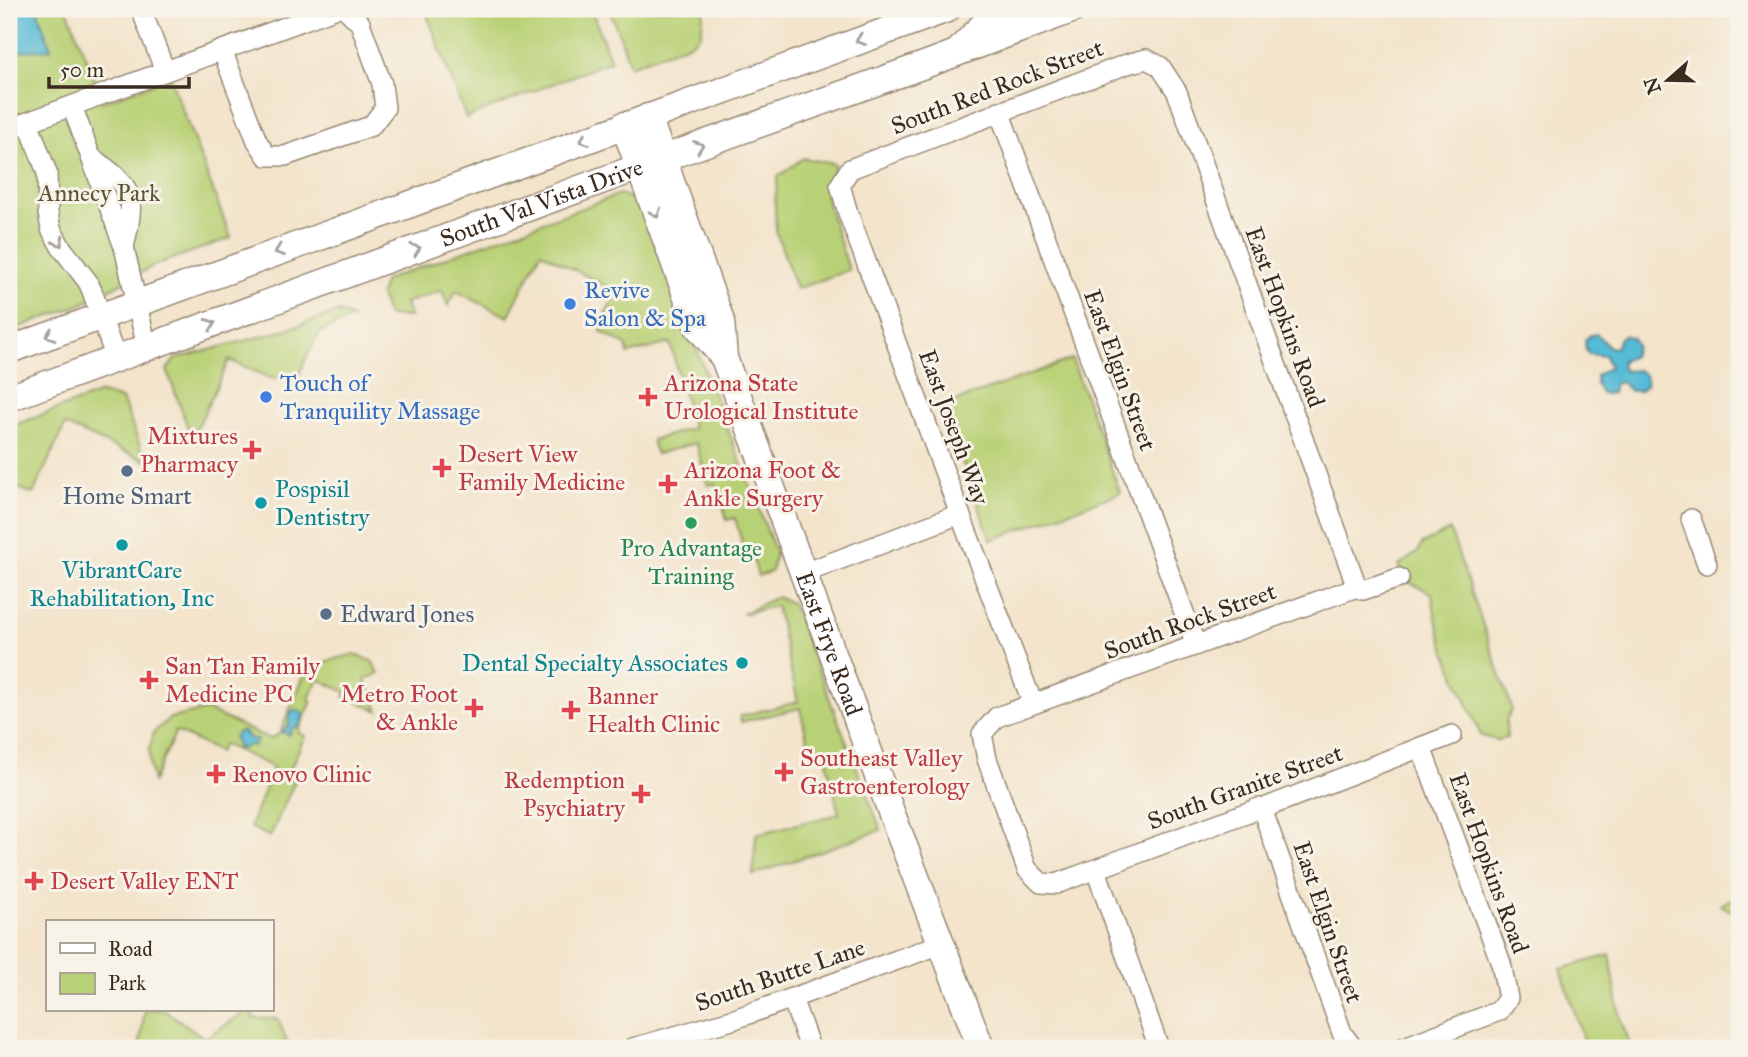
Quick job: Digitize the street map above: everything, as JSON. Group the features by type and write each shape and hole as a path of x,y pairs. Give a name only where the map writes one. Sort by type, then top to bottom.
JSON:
{"main road":[{"name":"South Val Vista Drive","path":"9,350 947,9"},
{"path":"955,53 992,16 1012,9"},
{"name":"South Val Vista Drive","path":"9,398 1074,9"},
{"name":"East Frye Road","path":"636,121 651,163 698,327 724,358 981,1048"}],"street":[{"path":"141,9 165,71"},
{"path":"9,129 334,9"},
{"path":"222,50 257,141 267,156 285,156 370,125 385,108 382,84 360,23 346,9"},
{"name":"South Red Rock Street","path":"850,169 1127,64 1146,59 1160,66"},
{"name":"East Hopkins Road","path":"1160,66 1177,92 1357,587"},
{"path":"72,106 124,247 147,348"},
{"name":"East Elgin Street","path":"999,111 1196,645"},
{"path":"28,122 47,173 51,229 61,247 88,282 116,359"},
{"name":"East Joseph Way","path":"850,169 840,185 848,213 1033,704"},
{"path":"804,573 960,514"},
{"path":"1691,519 1707,564"},
{"name":"South Rock Street","path":"1056,884 1041,883 1027,869 987,759 982,734 998,717 1357,587 1363,590 1399,578"},
{"name":"South Granite Street","path":"1056,884 1452,736"},
{"name":"East Hopkins Road","path":"1402,1048 1499,1011 1508,998 1501,963 1421,747"},
{"name":"East Elgin Street","path":"1262,808 1342,1033 1353,1048"},
{"path":"1096,870 1159,1048"},
{"name":"South Butte Lane","path":"634,1048 732,1020 941,944"},
{"path":"792,998 810,1048"}],"green space":[{"name":"Annecy Park","path":"9,9 67,9 103,102 170,77 231,238 155,265 80,305 9,331"},
{"path":"425,9 591,9 611,61 466,118"},
{"path":"609,9 704,9 701,34 691,43 630,66"},
{"path":"803,158 835,164 826,200 849,270 796,289 776,231 775,203 778,177"},
{"path":"620,194 640,204 776,553 771,572 758,576 751,552 745,553 735,518 727,520 716,483 708,485 696,443 656,454 652,440 693,428 670,343 628,354 626,345 601,332 605,325 601,323 617,292 541,252 508,317 456,291 448,306 442,290 405,303 410,317 388,316 380,295 385,280"},
{"path":"339,312 353,318 324,330 315,339 296,381 270,378 229,360 192,439 167,370 175,359 278,332"},
{"path":"1072,359 1120,493 991,540 942,406"},
{"path":"101,393 122,399 146,461 65,425 33,494 9,484 9,427"},
{"path":"1450,530 1512,709 1506,721 1507,738 1497,740 1481,736 1444,647 1432,593 1408,582 1399,565 1418,552 1422,544"},
{"path":"776,597 792,603 881,830 753,875 756,834 839,814 824,749 810,752 800,708 741,722 740,716 798,702 776,606 742,614"},
{"path":"354,654 372,661 379,674 365,679 379,711 344,697 346,692 318,679 309,699 312,701 298,732 305,736 287,776 295,781 270,837 250,827 273,767 223,744 219,752 176,731 153,781 149,750 154,732 170,718 207,710 270,739 280,733 305,673 328,661"},
{"path":"1739,894 1739,916 1721,905"},
{"path":"1610,955 1620,1018 1631,1048 1586,1048 1561,969"},
{"path":"145,1012 167,1012 205,1038 246,1012 254,1012 252,1018 278,1019 287,1042 271,1048 139,1048"}],"water":[{"path":"9,9 37,9 51,49 21,51 9,60"},
{"path":"1596,334 1612,348 1616,347 1624,335 1633,338 1636,346 1633,356 1622,361 1621,367 1625,371 1638,370 1645,375 1647,384 1640,391 1631,391 1621,382 1614,384 1612,393 1600,392 1596,375 1610,367 1605,356 1589,354 1586,350 1585,340"},
{"path":"297,710 304,715 299,727 293,727 289,735 282,732 289,725 292,711"},
{"path":"243,731 249,738 257,740 254,746 238,749 234,737"}],"place":[{"name":"Revive Salon & Spa","path":"570,304"},
{"name":"Touch of Tranquility Massage","path":"266,397"},
{"name":"Arizona State Urological Institute","path":"648,397"},
{"name":"Mixtures Pharmacy","path":"252,450"},
{"name":"Desert View Family Medicine","path":"442,468"},
{"name":"Home Smart","path":"127,471"},
{"name":"Arizona Foot & Ankle Surgery","path":"668,484"},
{"name":"Pospisil Dentistry","path":"261,503"},
{"name":"Pro Advantage Training","path":"691,523"},
{"name":"VibrantCare Rehabilitation, Inc","path":"122,545"},
{"name":"Edward Jones","path":"326,614"},
{"name":"Dental Specialty Associates","path":"742,663"},
{"name":"San Tan Family Medicine PC","path":"149,680"},
{"name":"Metro Foot & Ankle","path":"474,708"},
{"name":"Banner Health Clinic","path":"571,710"},
{"name":"Southeast Valley Gastroenterology","path":"784,772"},
{"name":"Renovo Clinic","path":"216,774"},
{"name":"Redemption Psychiatry","path":"641,794"},
{"name":"Desert Valley ENT","path":"34,881"}]}
